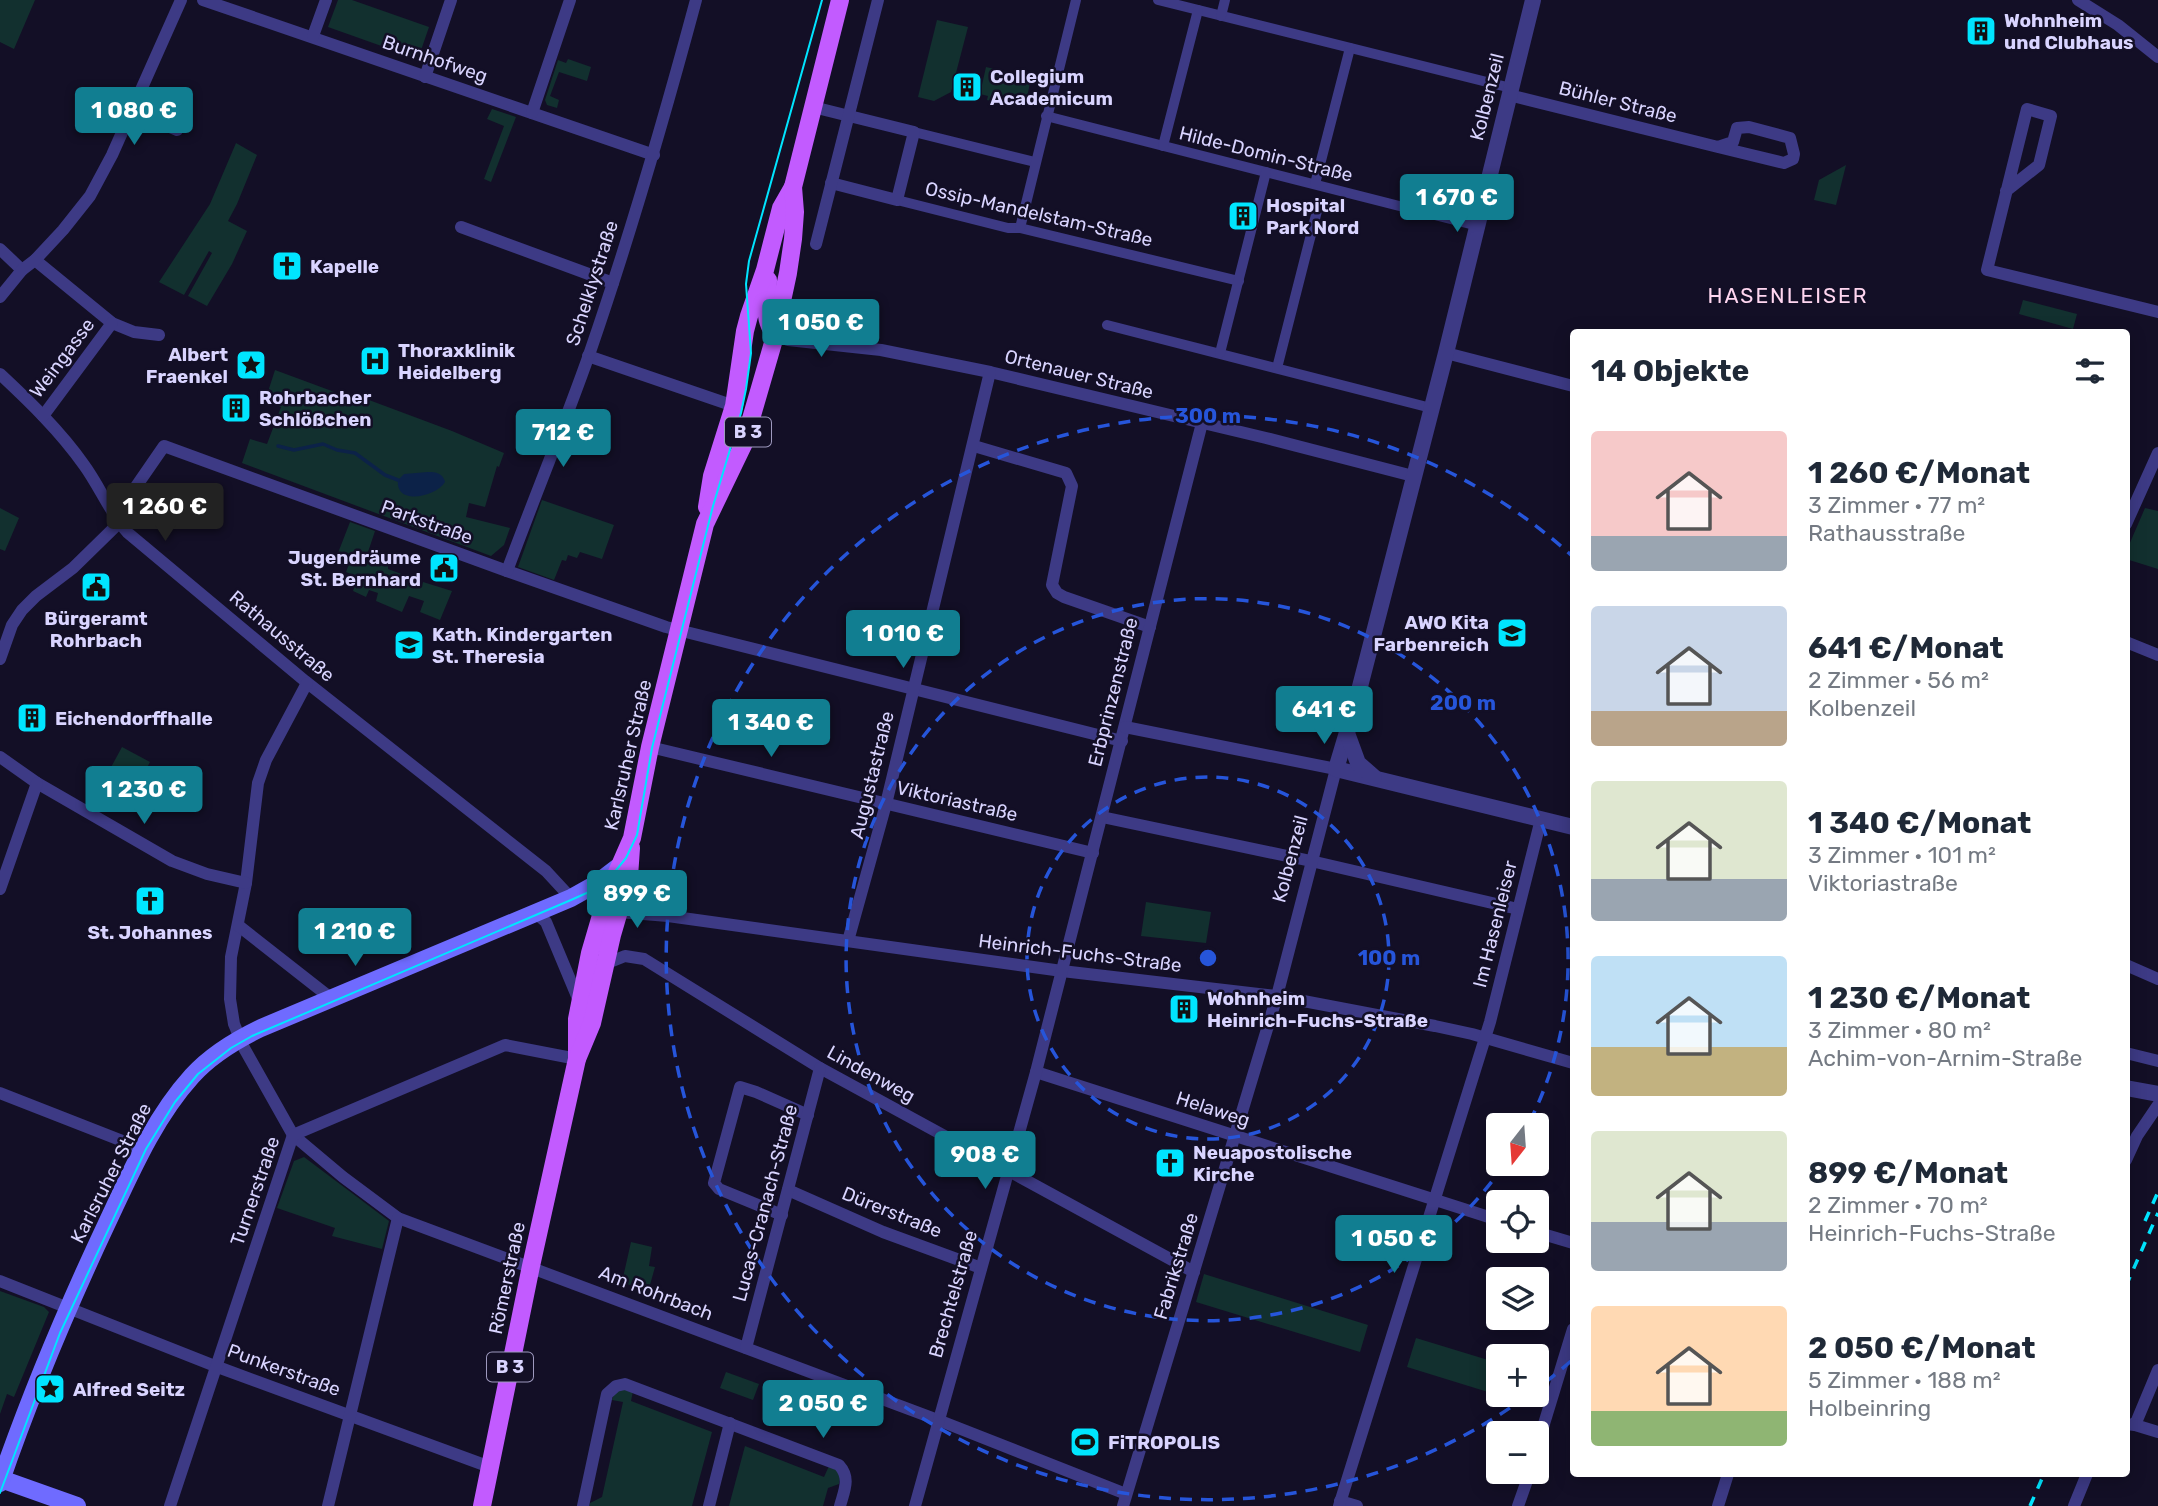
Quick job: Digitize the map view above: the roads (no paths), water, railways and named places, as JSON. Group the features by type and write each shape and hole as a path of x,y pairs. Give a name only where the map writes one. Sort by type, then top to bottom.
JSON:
{"main road":[{"name":"Karlsruher Straße","path":"0,1480 67,1307 143,1149 165,1112 192,1076 210,1059 240,1039 571,898 617,868 632,838 650,747 705,524 712,476 734,406 745,331 781,208 793,187 840,0"},
{"name":"Karlsruher Straße","path":"705,524 744,443 775,334 793,239 793,187"},
{"name":"B 3","path":"765,270 769,282 766,298 768,324 775,334"},
{"name":"Römerstraße","path":"576,1059 592,1023 629,877 632,838"},
{"name":"Römerstraße","path":"482,1506 576,1059 580,1003 596,930 617,868"},
{"path":"0,1480 76,1506"}],"street":[{"path":"0,297 22,270 63,230 90,196 133,111 181,0"},
{"name":"Burnhofweg","path":"204,0 654,155"},
{"path":"313,36 326,0"},
{"path":"425,77 451,0"},
{"path":"531,113 570,0"},
{"name":"Schelklystraße","path":"507,571 589,356 654,155 696,0"},
{"path":"816,244 878,0"},
{"path":"1020,228 1076,0"},
{"path":"1158,0 1510,91"},
{"path":"1221,16 1225,0"},
{"name":"Kolbenzeil","path":"1277,996 1446,353 1533,0"},
{"path":"2078,0 2118,24 2158,57"},
{"path":"1163,146 1198,10"},
{"path":"1315,184 1350,48"},
{"name":"Bühler Straße","path":"1510,91 1718,148 1784,163 1793,159 1794,153 1790,138 1749,127 1737,128 1732,142 1718,148"},
{"path":"813,107 1035,162"},
{"path":"2006,191 2039,165 2050,116 2027,109 2006,191 1987,270 2158,312"},
{"path":"133,111 177,130"},
{"name":"Hilde-Domin-Straße","path":"1046,116 1478,226"},
{"path":"897,200 914,132"},
{"path":"1220,353 1266,172"},
{"name":"Ossip-Mandelstam-Straße","path":"831,183 1008,229 1020,228 1238,281"},
{"path":"1277,368 1317,211"},
{"path":"461,227 613,283"},
{"path":"0,249 22,270"},
{"name":"Weingasse","path":"34,260 113,323 134,332 159,335"},
{"name":"Weingasse","path":"43,416 113,323"},
{"path":"1107,325 1431,408"},
{"name":"Ortenauer Straße","path":"775,334 788,340 881,350 990,373 1413,476"},
{"path":"1446,353 1570,385"},
{"path":"589,356 734,406"},
{"name":"Rathausstraße","path":"0,373 43,416 82,462 117,520 149,551 307,682 546,871 571,898"},
{"name":"Augustastraße","path":"848,941 886,804 990,373"},
{"name":"Erbprinzenstraße","path":"1062,971 1202,423"},
{"name":"Parkstraße","path":"117,520 164,446 678,631 1122,741"},
{"path":"974,446 1066,473 1072,486 1052,585 1057,593 1064,597 1150,627"},
{"path":"2130,515 2158,453"},
{"path":"0,659 12,625 22,610 73,568 117,520"},
{"path":"2130,644 2158,654"},
{"name":"Am Rohrbach","path":"307,682 266,760 258,783 246,883 231,957 230,999 234,1024 293,1135 342,1177 398,1218 938,1420 1125,1500"},
{"path":"1125,727 1336,769 1570,826"},
{"path":"1347,733 1358,763 1375,779"},
{"name":"Viktoriastraße","path":"650,747 1093,853"},
{"path":"0,757 37,783 172,861 207,874 246,883"},
{"path":"0,889 37,783"},
{"path":"1102,817 1518,909"},
{"name":"Im Hasenleiser","path":"1340,1503 1485,1038 1541,819"},
{"name":"Heinrich-Fuchs-Straße","path":"618,912 659,915 1062,971 1277,996 1435,1026 1570,1062"},
{"path":"533,914 546,922 580,1003"},
{"path":"239,926 332,999"},
{"name":"Lindenweg","path":"605,964 625,956 644,959 820,1068 1194,1272"},
{"path":"2130,967 2158,979"},
{"name":"Brechtelstraße","path":"915,1506 1062,971"},
{"name":"Fabrikstraße","path":"1125,1500 1277,996"},
{"name":"Turnerstraße","path":"170,1506 293,1135 505,1045 576,1059"},
{"path":"2130,1055 2158,1061"},
{"name":"Lucas-Cranach-Straße","path":"746,1348 820,1068"},
{"name":"Helaweg","path":"1036,1072 1486,1216"},
{"path":"782,1215 719,1189 714,1182 740,1087 756,1091 808,1115"},
{"path":"2130,1089 2157,1098 2130,1151"},
{"path":"0,1093 143,1149"},
{"name":"Dürerstraße","path":"788,1191 883,1232 981,1268"},
{"path":"328,1506 398,1218"},
{"path":"1549,1236 1570,1242"},
{"name":"Punkerstraße","path":"0,1281 215,1366 490,1467"},
{"path":"1545,1421 1570,1339"},
{"path":"2158,1370 2131,1424 2158,1432"},
{"path":"583,1506 607,1394 616,1386 625,1384 839,1465 846,1480 840,1506"},
{"path":"709,1506 730,1423"},
{"path":"1718,1506 1727,1477"},
{"path":"2074,1506 2086,1477"},
{"path":"1518,1506 1526,1484"},
{"path":"1340,1503 1357,1506"}],"water":[{"path":"404,474 439,474 445,482 433,492 409,496 399,488 398,480"}],"waterway":[{"path":"278,446 294,450 323,444 355,453 385,475 398,480"}],"tram line":[{"path":"0,1493 60,1333 146,1149 175,1102 198,1074 231,1048 252,1036 600,887 626,858 637,835 652,748 713,506 746,389 751,353 746,284 749,261 822,0"}],"railway":[{"path":"2145,1221 2158,1192"},
{"path":"2130,1277 2158,1213"},
{"path":"2030,1506 2043,1477"}],"place":[{"name":"Wohnheim und Clubhaus","path":"1981,31"},
{"name":"Collegium Academicum","path":"967,87"},
{"name":"Hospital Park Nord","path":"1243,216"},
{"name":"Kapelle","path":"287,266"},
{"name":"Thoraxklinik Heidelberg","path":"375,361"},
{"name":"Albert Fraenkel","path":"251,365"},
{"name":"Rohrbacher Schlößchen","path":"236,408"},
{"name":"Jugendräume St. Bernhard","path":"444,568"},
{"name":"Bürgeramt Rohrbach","path":"96,587"},
{"name":"AWO Kita Farbenreich","path":"1512,633"},
{"name":"Kath. Kindergarten St. Theresia","path":"409,645"},
{"name":"Eichendorffhalle","path":"32,718"},
{"name":"St. Johannes","path":"150,901"},
{"name":"Wohnheim Heinrich-Fuchs-Straße","path":"1184,1009"},
{"name":"Neuapostolische Kirche","path":"1170,1163"},
{"name":"Alfred Seitz","path":"50,1389"},
{"name":"FiTROPOLIS","path":"1085,1442"}],"district":[{"name":"HASENLEISER","path":"1788,295"}]}
